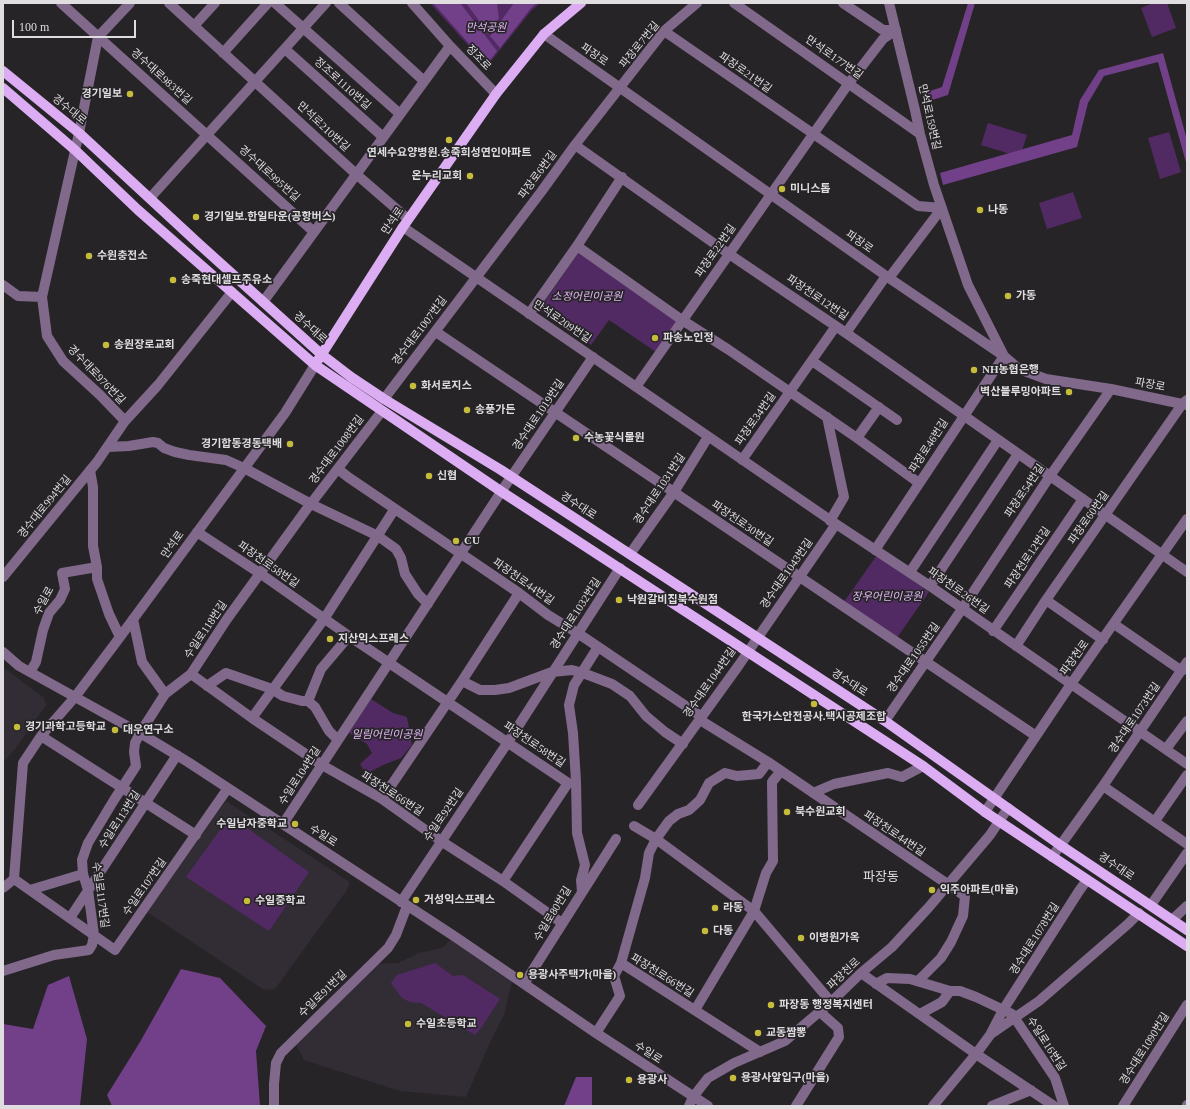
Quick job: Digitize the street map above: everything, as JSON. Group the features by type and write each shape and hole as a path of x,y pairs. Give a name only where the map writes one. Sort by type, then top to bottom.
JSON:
{"main road":[{"name":"만석로","path":"315,365 406,223 496,94 544,34 581,3"},
{"name":"경수대로","path":"3,71 79,133 262,302 321,354 381,396 511,477 885,721 1060,845 1187,930"},
{"path":"3,84 14,86 26,97 29,98 31,94"},
{"path":"3,88 75,150 138,210 315,365 382,411 503,489 747,652 923,766 985,812 1187,946"},
{"path":"277,332 286,322"},
{"path":"351,390 354,387 364,392 381,396"}],"street":[{"name":"경수대로983번길","path":"61,3 207,135"},
{"path":"98,37 130,3"},
{"name":"만석로210번길","path":"169,3 256,81 356,174 406,223"},
{"path":"194,26 216,3"},
{"path":"223,53 268,3"},
{"name":"정조로1110번길","path":"275,3 400,114"},
{"path":"150,198 326,3"},
{"path":"338,3 424,81"},
{"name":"정조로","path":"412,3 450,46 496,94"},
{"name":"파장로7번길","path":"621,88 664,31 697,3"},
{"name":"만석로177번길","path":"734,3 920,134"},
{"path":"843,3 883,30 896,30"},
{"name":"만석로159번길","path":"889,3 916,110 920,134 934,185 968,285 1004,356"},
{"path":"770,195 849,83 883,39 896,30"},
{"name":"파장로21번길","path":"664,31 918,206 942,208"},
{"name":"파장로","path":"544,34 887,277 1004,356 1019,369 1046,380 1111,389 1186,403"},
{"name":"경수대로976번길","path":"98,37 79,133 42,297 47,336 63,361 100,395 125,421"},
{"path":"262,302 450,46"},
{"name":"정조로1110번길","path":"285,49 383,137"},
{"name":"파장로6번길","path":"476,277 542,192 575,145 621,88"},
{"name":"경수대로995번길","path":"207,135 314,232"},
{"name":"파장천로12번길","path":"575,145 729,254 836,326 1187,572"},
{"path":"529,314 577,246 622,177"},
{"name":"파장로22번길","path":"636,387 770,195"},
{"path":"846,333 887,277 942,208"},
{"name":"만석로209번길","path":"406,223 476,277 708,437"},
{"path":"577,246 682,320"},
{"name":"경수대로1007번길","path":"381,396 436,332 476,277"},
{"path":"3,285 18,296 42,297"},
{"name":"경수대로994번길","path":"3,577 108,447 125,421 158,385 232,292"},
{"name":"파장로34번길","path":"682,320 827,417 919,483"},
{"name":"파장로34번길","path":"742,460 836,326"},
{"name":"파장천로30번길","path":"436,332 1036,736"},
{"name":"파장로46번길","path":"875,550 1004,356"},
{"name":"경수대로1019번길","path":"462,554 503,489 593,357"},
{"path":"812,361 897,420"},
{"name":"만석로","path":"14,879 22,763 134,619 285,413 315,365"},
{"name":"파장로54번길","path":"962,609 1050,476 1111,389"},
{"name":"파장로60번길","path":"1016,646 1046,600 1186,403"},
{"path":"857,438 879,408"},
{"name":"경수대로1008번길","path":"261,574 311,504 382,411"},
{"path":"827,417 844,497 833,522"},
{"name":"파장천로26번길","path":"708,437 833,522 910,572 993,631 1187,764"},
{"name":"경수대로1031번길","path":"630,554 674,492 708,437"},
{"path":"910,572 998,440"},
{"path":"108,447 129,446 153,442 175,452 226,460 244,468 311,504 378,536 396,549 401,558 405,574 418,594 428,604"},
{"path":"930,586 1018,454"},
{"name":"파장천로44번길","path":"338,468 348,478 394,510 462,554 548,615 579,634 948,885"},
{"path":"90,470 93,487 93,546 97,567 97,579 109,614 120,637"},
{"name":"파장천로12번길","path":"993,631 1083,499"},
{"path":"252,718 324,619 394,510"},
{"name":"파장천로","path":"985,812 1071,684 1187,519"},
{"name":"경수대로1043번길","path":"758,637 800,577 833,522"},
{"name":"파장천로58번길","path":"198,532 349,636 448,701 568,783 503,881"},
{"name":"수일로104번길","path":"283,824 462,554"},
{"name":"수일로","path":"30,672 36,662 42,630 49,613 60,600 65,589 62,573 97,567"},
{"name":"경수대로1032번길","path":"508,742 552,672 579,634 620,568"},
{"name":"수일로118번길","path":"140,733 165,694 191,674 227,619 261,574"},
{"path":"382,799 462,681 519,593"},
{"path":"1046,600 1103,640"},
{"name":"경수대로1055번길","path":"885,721 962,609"},
{"path":"134,619 142,662 165,694"},
{"path":"1114,624 1185,667"},
{"path":"308,701 321,669 349,636"},
{"name":"경수대로1044번길","path":"638,805 758,637"},
{"path":"583,672 598,647"},
{"name":"수일로","path":"3,652 19,666 75,696 177,755 524,984 691,1101 708,1106"},
{"name":"경수대로1073번길","path":"1052,857 1185,667"},
{"path":"462,681 480,690 494,690 509,688 552,672 572,670 583,672 612,684 630,696 646,716 665,732 683,744"},
{"name":"수일로80번길","path":"524,984 582,892 582,880 586,865 577,833 573,733 569,705 574,685 583,672"},
{"path":"207,686 226,673 272,689 283,696 308,701 315,707 329,731 338,740"},
{"name":"파장천로66번길","path":"191,674 252,718 322,765 382,799 562,923"},
{"path":"1166,749 1187,721"},
{"name":"수일로117번길","path":"3,971 54,955 89,950 92,945 94,935 88,890 83,874 82,860 84,852 136,766 134,752 135,743 140,733"},
{"path":"42,736 196,835"},
{"name":"수일로92번길","path":"404,904 441,841 508,742"},
{"name":"수일로113번길","path":"70,918 177,755"},
{"path":"759,774 768,762"},
{"path":"813,793 834,784 888,774 902,777 923,766"},
{"path":"695,1010 754,911 766,873 773,861 772,782 781,771"},
{"path":"656,839 669,821 678,814 688,810 700,800 709,784 725,773 737,776 759,774 772,782"},
{"path":"1155,821 1187,775"},
{"path":"1103,786 1187,844"},
{"name":"수일로107번길","path":"14,879 115,950 228,788"},
{"name":"파장천로","path":"691,1101 708,1078 734,1063 785,1041 820,1012 861,973 892,947 929,907 990,835 1008,808"},
{"path":"634,826 656,839 754,911 831,1002"},
{"path":"582,892 616,839"},
{"name":"파장천로66번길","path":"656,839 649,853 645,878 620,963 760,1052"},
{"path":"1151,905 1187,853"},
{"path":"30,890 83,874"},
{"path":"3,888 14,879"},
{"name":"경수대로1078번길","path":"933,1106 990,1035 1004,1010 1087,880"},
{"path":"918,981 941,958 951,942 963,916 965,896 948,885"},
{"name":"수일로91번길","path":"274,1106 276,1063 281,1053 388,948 396,935 404,904"},
{"path":"1172,920 1187,906"},
{"path":"990,1035 1015,1018 1064,979 1139,913"},
{"path":"596,1033 620,996 614,976 620,963"},
{"path":"861,973 976,1054 1054,1106"},
{"path":"876,984 888,978 910,979 950,991 960,991 1004,1010 1012,1014 1015,1018"},
{"path":"920,1014 942,1002 950,991"},
{"name":"경수대로1090번길","path":"1123,1106 1187,1005"},
{"path":"796,1106 839,1036 838,1028 820,1012"},
{"name":"수일로16번길","path":"1015,1018 1055,1078 1064,1106"},
{"path":"992,1106 1031,1090"}],"shaded area":[{"name":"경기과학고등학교","path":"3,667 44,698 46,705 15,749 3,763"},
{"name":"수일중학교","path":"226,801 350,882 347,890 275,989 264,990 147,912"},
{"name":"수일초등학교","path":"454,936 512,981 504,1015 492,1038 466,1097 400,1091 304,1060 296,1045 376,964 398,963 419,953 442,948"}],"green space":[{"name":"만석공원","path":"430,3 540,3 531,11 487,66"},
{"path":"433,3 460,3 497,51 487,64"},
{"path":"466,3 497,3 499,18 488,33"},
{"path":"514,3 537,3 531,8 500,48 490,36"},
{"path":"968,3 975,3 948,95 929,101 927,92 942,87"},
{"path":"1153,3 1167,3 1176,28 1152,37 1141,8"},
{"path":"1163,53 1187,140 1187,166 1158,62 1104,76 1088,103 1077,147 943,185 940,173 1072,135 1080,100 1099,70"},
{"path":"988,123 1027,135 1020,157 981,145"},
{"path":"1169,132 1181,172 1160,179 1148,138"},
{"path":"1073,192 1082,218 1047,229 1039,203"},
{"name":"소정어린이공원","path":"579,252 678,320 656,352 609,320 591,345 539,310"},
{"name":"장우어린이공원","path":"877,555 929,592 896,639 844,602"},
{"name":"일림어린이공원","path":"371,699 393,713 407,717 412,745 401,758 366,774 360,764 372,753 367,744 349,733"},
{"path":"230,816 309,872 269,931 186,877"},
{"path":"435,963 453,976 463,975 500,999 475,1035 421,1003 410,1002 402,998 391,983 397,975"},
{"path":"181,969 220,978 266,1026 256,1051 260,1106 112,1106 107,1095 140,1042"},
{"path":"69,976 87,1039 80,1106 3,1106 3,1024 33,1029 48,985"},
{"path":"576,1077 592,1077 592,1106 564,1106"}],"place":[{"name":"경기일보","path":"130,94"},
{"name":"연세수요양병원.송죽희성연인아파트","path":"449,140"},
{"name":"온누리교회","path":"470,176"},
{"name":"미니스톱","path":"782,189"},
{"name":"나동","path":"980,210"},
{"name":"경기일보.한일타운(공항버스)","path":"196,217"},
{"name":"수원충전소","path":"89,256"},
{"name":"송죽현대셀프주유소","path":"173,280"},
{"name":"가동","path":"1008,296"},
{"name":"파송노인정","path":"655,338"},
{"name":"송원장로교회","path":"106,345"},
{"name":"NH농협은행","path":"974,370"},
{"name":"화서로지스","path":"413,386"},
{"name":"벽산블루밍아파트","path":"1069,392"},
{"name":"송풍가든","path":"467,410"},
{"name":"수농꽃식물원","path":"576,438"},
{"name":"경기합동경동택배","path":"290,444"},
{"name":"신협","path":"429,476"},
{"name":"CU","path":"456,541"},
{"name":"낙원갈비집북수원점","path":"619,600"},
{"name":"지산익스프레스","path":"330,639"},
{"name":"한국가스안전공사.택시공제조합","path":"814,704"},
{"name":"경기과학고등학교","path":"17,727"},
{"name":"대우연구소","path":"115,730"},
{"name":"북수원교회","path":"787,812"},
{"name":"수일남자중학교","path":"295,824"},
{"name":"익주아파트(마을)","path":"932,890"},
{"name":"거성익스프레스","path":"416,900"},
{"name":"수일중학교","path":"247,901"},
{"name":"라동","path":"715,908"},
{"name":"다동","path":"705,931"},
{"name":"이병원가옥","path":"801,938"},
{"name":"용광사주택가(마을)","path":"520,975"},
{"name":"파장동 행정복지센터","path":"771,1005"},
{"name":"수일초등학교","path":"408,1024"},
{"name":"교동짬뽕","path":"758,1033"},
{"name":"용광사앞입구(마을)","path":"733,1078"},
{"name":"용광사","path":"629,1080"}],"district":[{"name":"파장동","path":"881,878"}]}
